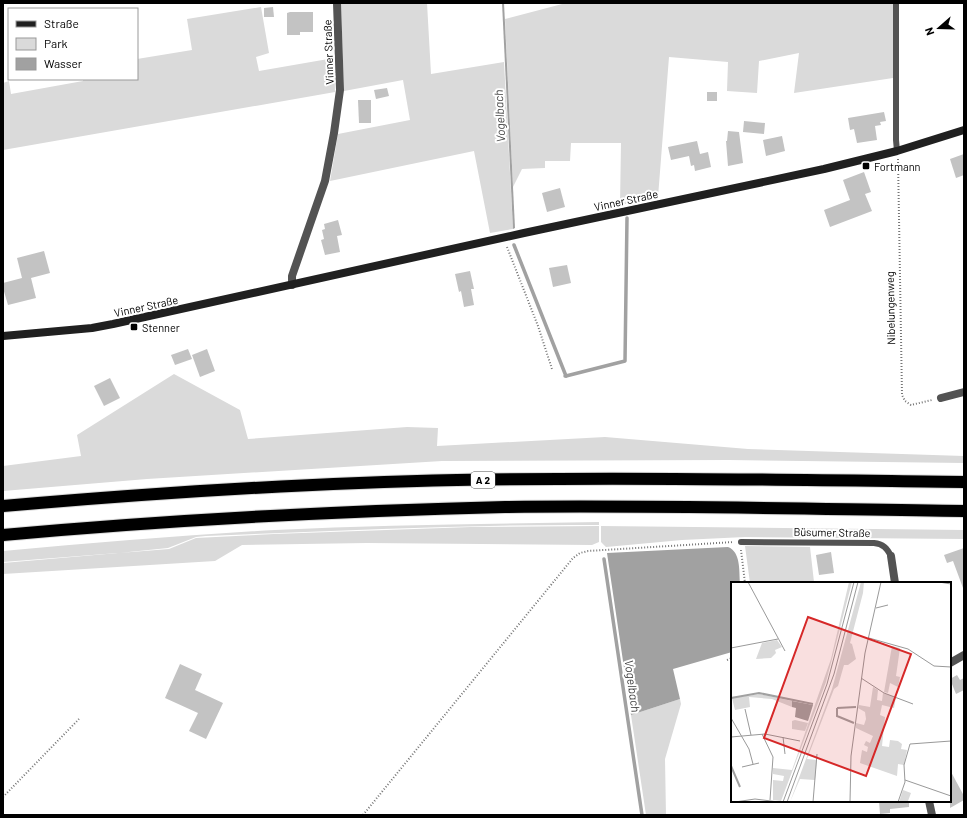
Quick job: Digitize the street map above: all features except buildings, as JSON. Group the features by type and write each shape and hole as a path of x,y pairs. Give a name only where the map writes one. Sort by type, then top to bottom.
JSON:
{"highway":[{"name":"A 2","path":"3,506 250,488 455,480 573,479 964,482"},
{"path":"3,535 182,520 485,508 597,507 964,511"}],"street":[{"name":"Vinner Straße","path":"292,285 292,276 325,182 334,133 340,90 337,3"},
{"name":"Vinner Straße","path":"3,336 92,328 824,169 898,151 964,130"},
{"path":"942,398 964,392"},
{"name":"Büsumer Straße","path":"891,556 895,582"},
{"path":"951,662 964,655"},
{"path":"929,802 932,815"}],"lane":[{"path":"896,3 896,132 898,151"},
{"name":"Büsumer Straße","path":"740,542 874,543 884,546 891,556"}],"path":[{"name":"Nibelungenweg","path":"898,151 902,395 905,401 911,404 942,398"},
{"path":"503,238 538,326 552,369"},
{"path":"363,815 573,558 580,553 588,551 740,542 745,582"},
{"path":"727,660 731,658"},
{"path":"3,797 79,719"}],"green space":[{"path":"341,3 427,3 431,74 504,62 513,229 490,233 474,151 330,181 338,134 410,120 403,80 344,91"},
{"path":"566,3 893,3 893,78 794,93 799,53 759,61 757,93 727,91 728,62 669,57 658,197 620,205 621,143 571,143 570,161 545,161 545,168 522,169 513,187 505,19"},
{"path":"261,7 269,53 256,57 259,71 334,58 335,92 3,150 3,83 9,81 11,94 83,80 138,80 138,59 192,50 187,19"},
{"path":"174,374 240,410 248,439 407,427 438,428 437,446 605,437 748,449 964,456 964,463 729,460 442,461 147,479 3,491 3,466 81,456 77,435"},
{"path":"599,522 599,525 452,527 206,536 196,537 168,548 119,553 169,549 196,538 471,527 599,526 599,542 592,545 367,543 242,545 215,561 3,574 3,563 118,553 3,562 3,551 37,548 275,530"},
{"path":"601,526 964,530 964,539 745,537 682,540 606,547 601,542"},
{"path":"745,546 810,547 814,582 750,582"},
{"path":"680,699 681,704 665,759 666,815 646,815 631,715"}],"water":[{"path":"502,3 504,3 515,228 513,229"},
{"path":"728,547 735,553 739,568 740,582 731,582 731,652 673,669 680,699 631,715 607,553"}],"waterway":[{"path":"566,376 625,361 627,218"},
{"name":"Vogelbach","path":"514,245 565,376"},
{"name":"Vogelbach","path":"604,559 642,815"}],"place":[{"name":"Fortmann","path":"866,166"},
{"name":"Stenner","path":"134,327"}]}
